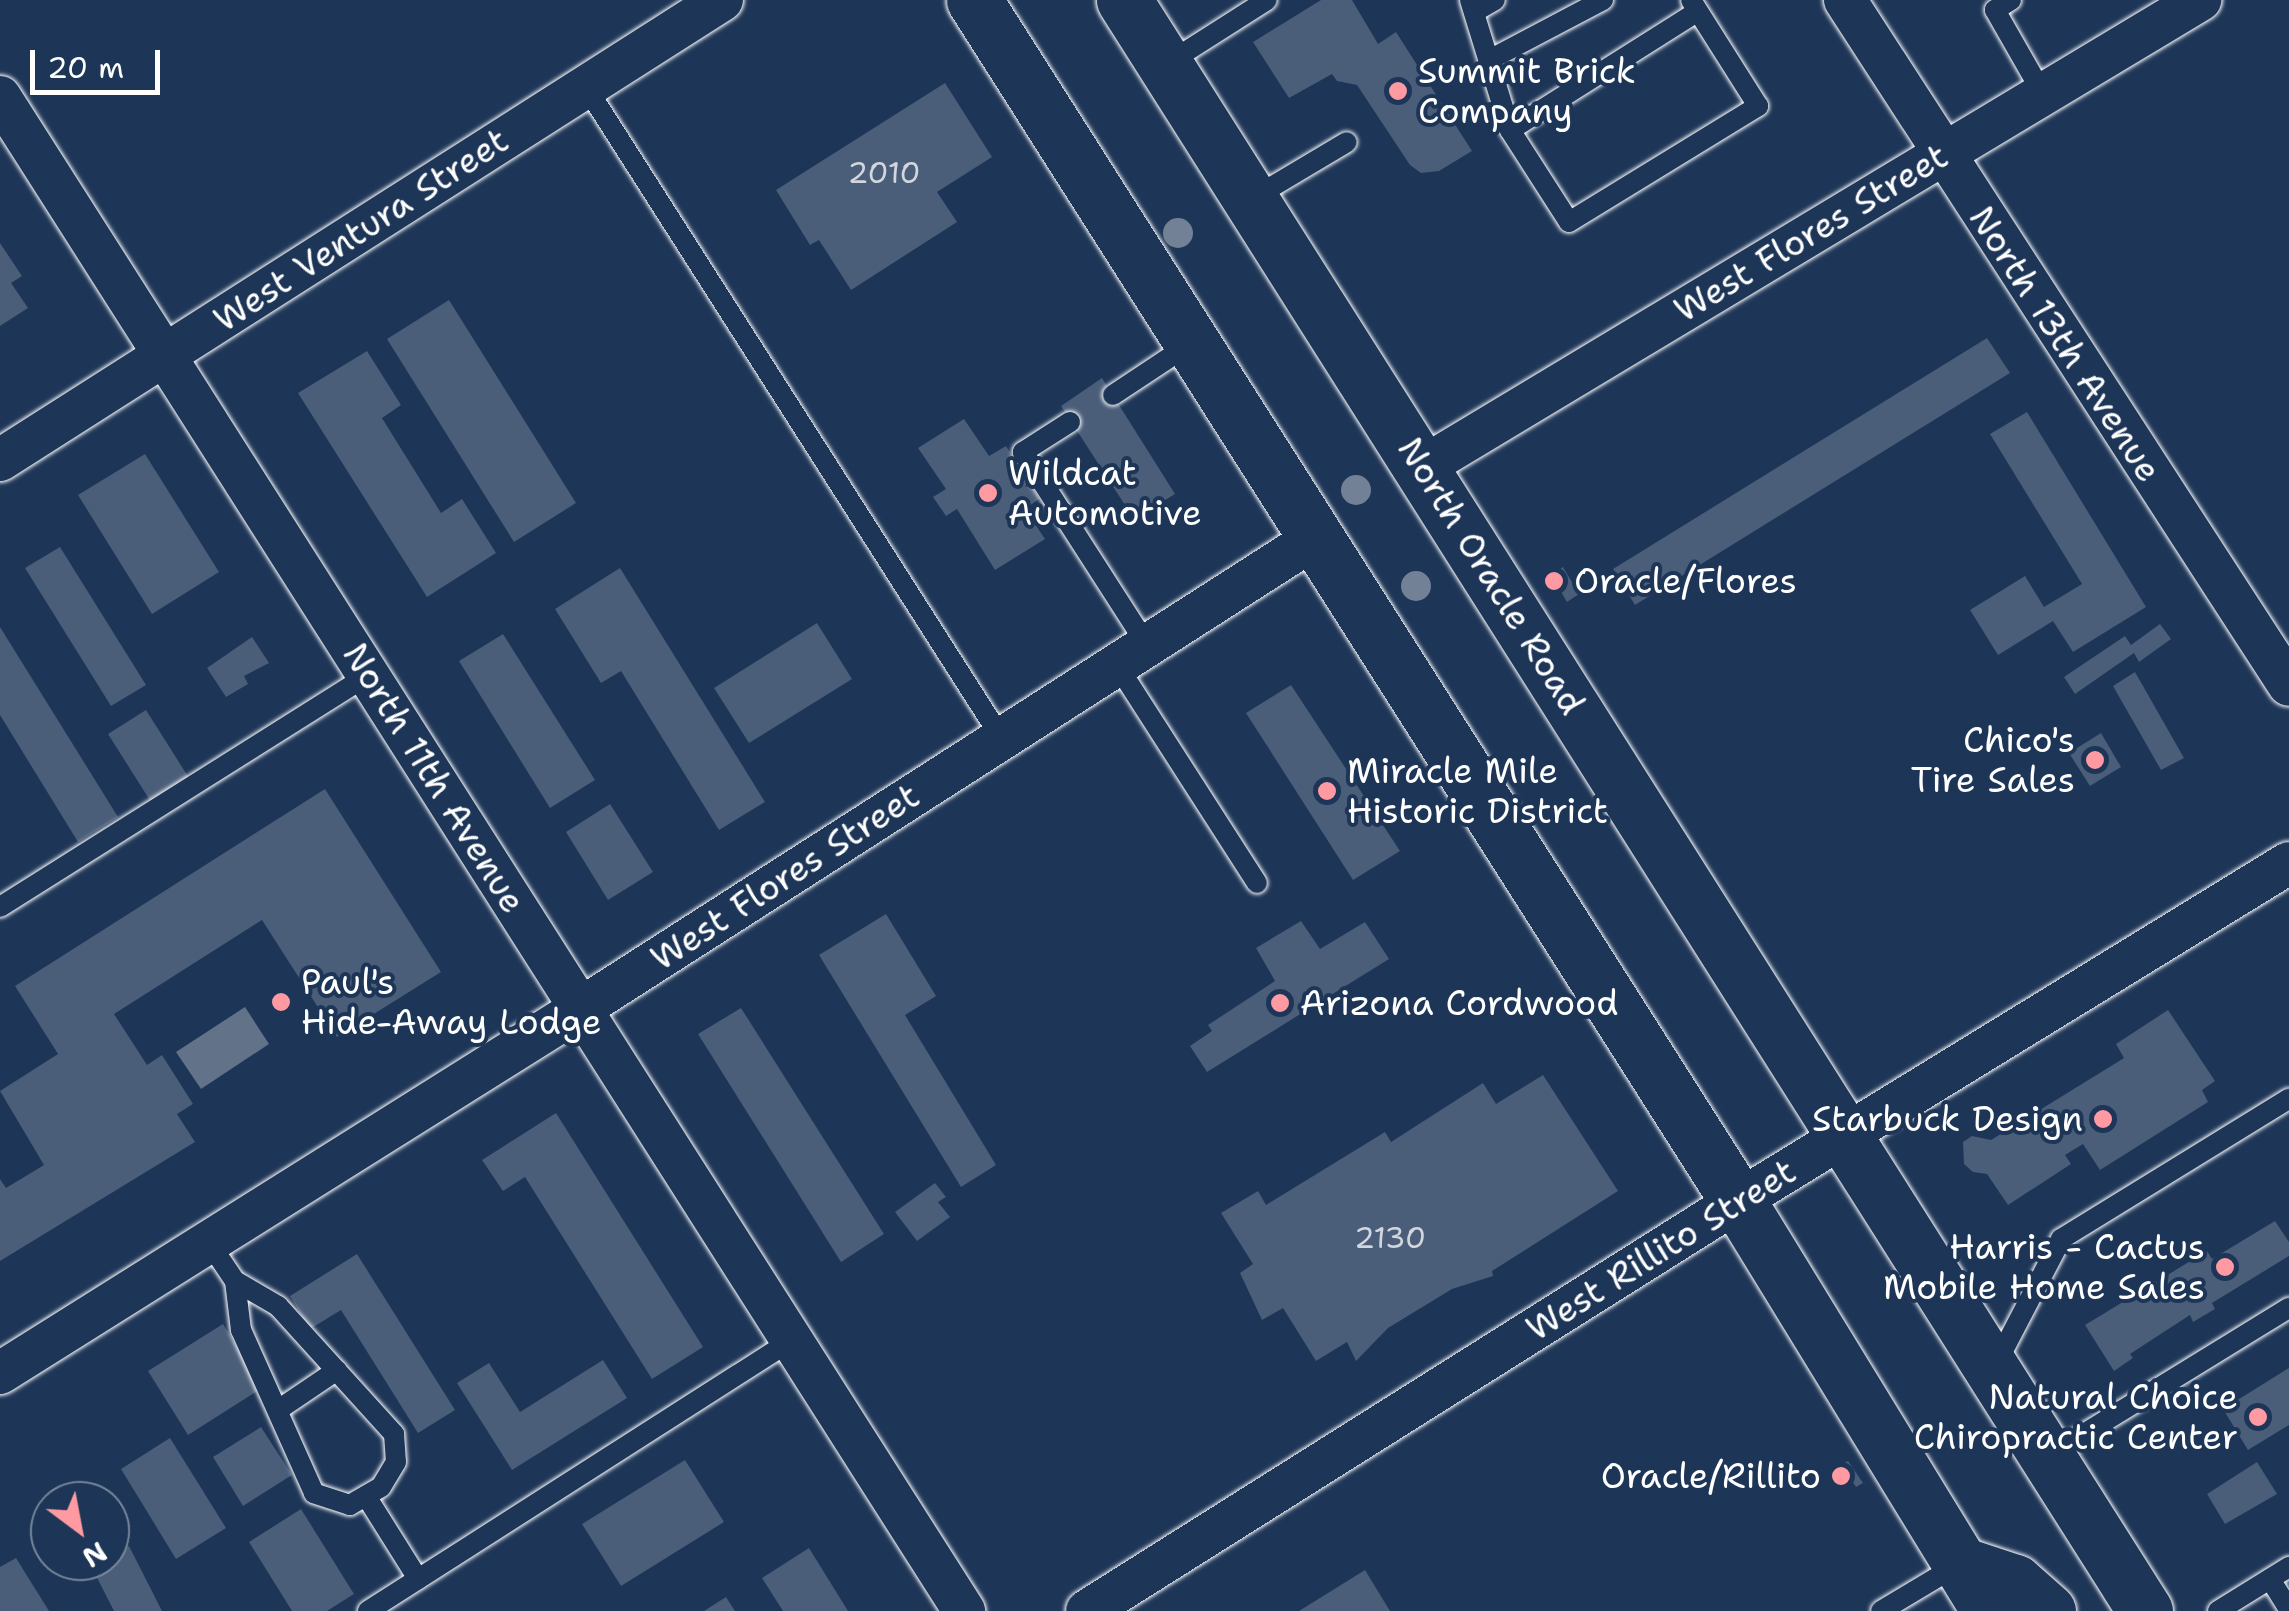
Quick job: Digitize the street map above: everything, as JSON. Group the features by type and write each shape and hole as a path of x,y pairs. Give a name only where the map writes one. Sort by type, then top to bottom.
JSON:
{"main road":[{"path":"974,0 1738,1200 1989,1611"},
{"name":"North Oracle Road","path":"1124,0 2145,1611"},
{"path":"1960,1564 2015,1582 2048,1611"}],"street":[{"name":"West Ventura Street","path":"0,460 722,0"},
{"name":"North 13th Avenue","path":"1845,0 1941,155 2289,685"},
{"name":"West Flores Street","path":"1423,467 2200,0"},
{"name":"North 11th Avenue","path":"0,97 964,1611"},
{"name":"West Flores Street","path":"0,1373 210,1244 1315,538"},
{"name":"West Rillito Street","path":"1087,1611 1738,1200 2284,876"}],"lane":[{"path":"1165,64 1268,0"},
{"path":"1495,0 1472,6 1510,130 1570,222 1758,106 1694,6 1510,130"},
{"path":"1488,60 1603,0"},
{"path":"2011,0 1995,10 2043,94"},
{"path":"586,87 1002,738"},
{"path":"1252,199 1348,142"},
{"path":"1113,396 1191,343"},
{"path":"1070,422 1023,452 1258,883"},
{"path":"0,907 368,675"},
{"path":"1992,1371 2061,1238 2289,1099"},
{"path":"210,1244 235,1281 278,1306 394,1434 396,1462 381,1487 350,1505 314,1493 240,1330 235,1281"},
{"path":"2046,1456 2289,1308"},
{"path":"368,1611 792,1340"},
{"path":"278,1410 337,1370"},
{"path":"366,1496 418,1579"},
{"path":"1880,1611 1960,1564"},
{"path":"2218,1611 2289,1567"},
{"path":"2270,1579 2289,1609"}],"water":[{"path":"245,1007 269,1044 201,1089 176,1052"}],"building":[{"name":"Summit Brick Company","path":"1321,0 1352,0 1378,44 1396,32 1472,151 1439,171 1421,173 1410,165 1357,85 1337,81 1332,74 1289,98 1253,42"},
{"path":"945,83 992,157 937,192 957,222 851,290 819,240 810,245 776,190"},
{"path":"0,243 22,276 11,283 28,308 0,326"},
{"path":"449,300 576,503 514,542 387,339"},
{"path":"1987,338 2010,373 1635,605 1613,569"},
{"path":"367,351 401,405 382,418 441,513 462,499 496,553 427,597 298,393"},
{"path":"1102,378 1175,494 1134,519 1061,406"},
{"path":"2027,412 2146,607 2073,652 2053,621 1998,655 1970,610 2025,576 2044,607 2082,584 1990,434"},
{"name":"Wildcat Automotive","path":"964,419 989,456 1006,446 1039,499 1025,509 1045,539 995,570 957,509 946,516 933,497 946,489 918,448"},
{"path":"145,454 219,572 152,614 78,495"},
{"path":"60,547 146,685 111,706 25,568"},
{"path":"1563,567 1579,594 1567,602 1551,575"},
{"path":"620,568 765,802 719,830 621,671 601,683 555,609"},
{"path":"817,623 852,679 749,743 714,688"},
{"path":"2160,624 2171,639 2139,662 2134,653 2075,694 2064,677 2125,636 2131,645"},
{"path":"0,627 118,817 78,842 0,715"},
{"path":"503,634 595,780 550,808 459,661"},
{"path":"252,637 269,663 244,676 248,684 226,697 207,668"},
{"path":"2135,672 2184,758 2161,770 2113,686"},
{"name":"Arizona Cordwood","path":"1291,685 1400,851 1353,880 1246,713"},
{"path":"146,710 189,778 151,802 108,734"},
{"name":"Chico's Tire Sales","path":"2101,733 2121,767 2090,786 2069,753"},
{"path":"325,789 441,972 337,1037 262,920 114,1014 147,1065 162,1055 193,1104 177,1114 195,1142 0,1261 0,1179 6,1188 44,1165 0,1091 58,1054 15,986"},
{"path":"610,804 653,872 608,900 566,832"},
{"path":"886,914 936,996 905,1015 996,1165 961,1187 819,955"},
{"name":"Arizona Cordwood","path":"1301,921 1320,949 1365,922 1389,959 1207,1072 1190,1046 1212,1031 1208,1025 1275,981 1256,948"},
{"path":"741,1008 884,1234 841,1262 698,1034"},
{"name":"Starbuck Design","path":"2168,1010 2215,1081 2202,1090 2208,1102 2100,1170 2083,1144 2065,1155 2071,1164 2008,1205 1987,1174 1973,1172 1964,1164 1963,1142 1972,1136 1991,1140 2124,1058 2116,1044"},
{"path":"1543,1075 1618,1191 1492,1271 1493,1276 1452,1289 1388,1328 1356,1361 1347,1342 1316,1361 1283,1308 1262,1320 1240,1273 1253,1264 1221,1213 1258,1191 1266,1205 1385,1132 1391,1142 1483,1083 1496,1104"},
{"path":"556,1113 703,1347 652,1379 525,1177 503,1191 482,1160"},
{"path":"935,1183 946,1197 938,1202 950,1217 917,1241 895,1212"},
{"path":"2275,1221 2289,1242 2289,1256 2212,1303 2215,1309 2193,1322 2190,1315 2130,1354 2133,1358 2114,1371 2085,1325 2207,1251 2212,1259"},
{"path":"357,1254 455,1410 418,1433 341,1310 310,1329 290,1296"},
{"path":"223,1324 262,1388 188,1435 148,1371"},
{"path":"603,1360 627,1398 512,1470 457,1383 489,1363 520,1412"},
{"name":"Natural Choice Chiropractic Center","path":"2289,1368 2289,1425 2248,1450 2223,1409"},
{"path":"261,1427 292,1475 243,1506 213,1457"},
{"path":"170,1438 226,1528 176,1559 121,1469"},
{"path":"685,1460 724,1522 621,1586 582,1524"},
{"path":"1848,1461 1863,1483 1856,1487 1841,1465"},
{"path":"2257,1462 2277,1494 2225,1524 2207,1494"},
{"path":"301,1509 354,1594 327,1611 292,1611 249,1542"},
{"path":"130,1548 162,1611 114,1611 99,1581 130,1581"},
{"path":"809,1548 848,1611 783,1611 762,1578"},
{"path":"16,1558 49,1611 0,1611 0,1567"},
{"path":"1365,1570 1390,1611 1299,1611"},
{"path":"726,1597 735,1611 704,1611"}],"place":[{"name":"Summit Brick Company","path":"1398,91"},
{"name":"Wildcat Automotive","path":"988,493"},
{"name":"Oracle/Flores","path":"1554,581"},
{"name":"Chico's Tire Sales","path":"2095,760"},
{"name":"Miracle Mile Historic District","path":"1327,791"},
{"name":"Paul's Hide-Away Lodge","path":"281,1002"},
{"name":"Arizona Cordwood","path":"1280,1003"},
{"name":"Starbuck Design","path":"2103,1119"},
{"name":"Harris - Cactus Mobile Home Sales","path":"2225,1267"},
{"name":"Natural Choice Chiropractic Center","path":"2258,1417"},
{"name":"Oracle/Rillito","path":"1841,1476"}]}
